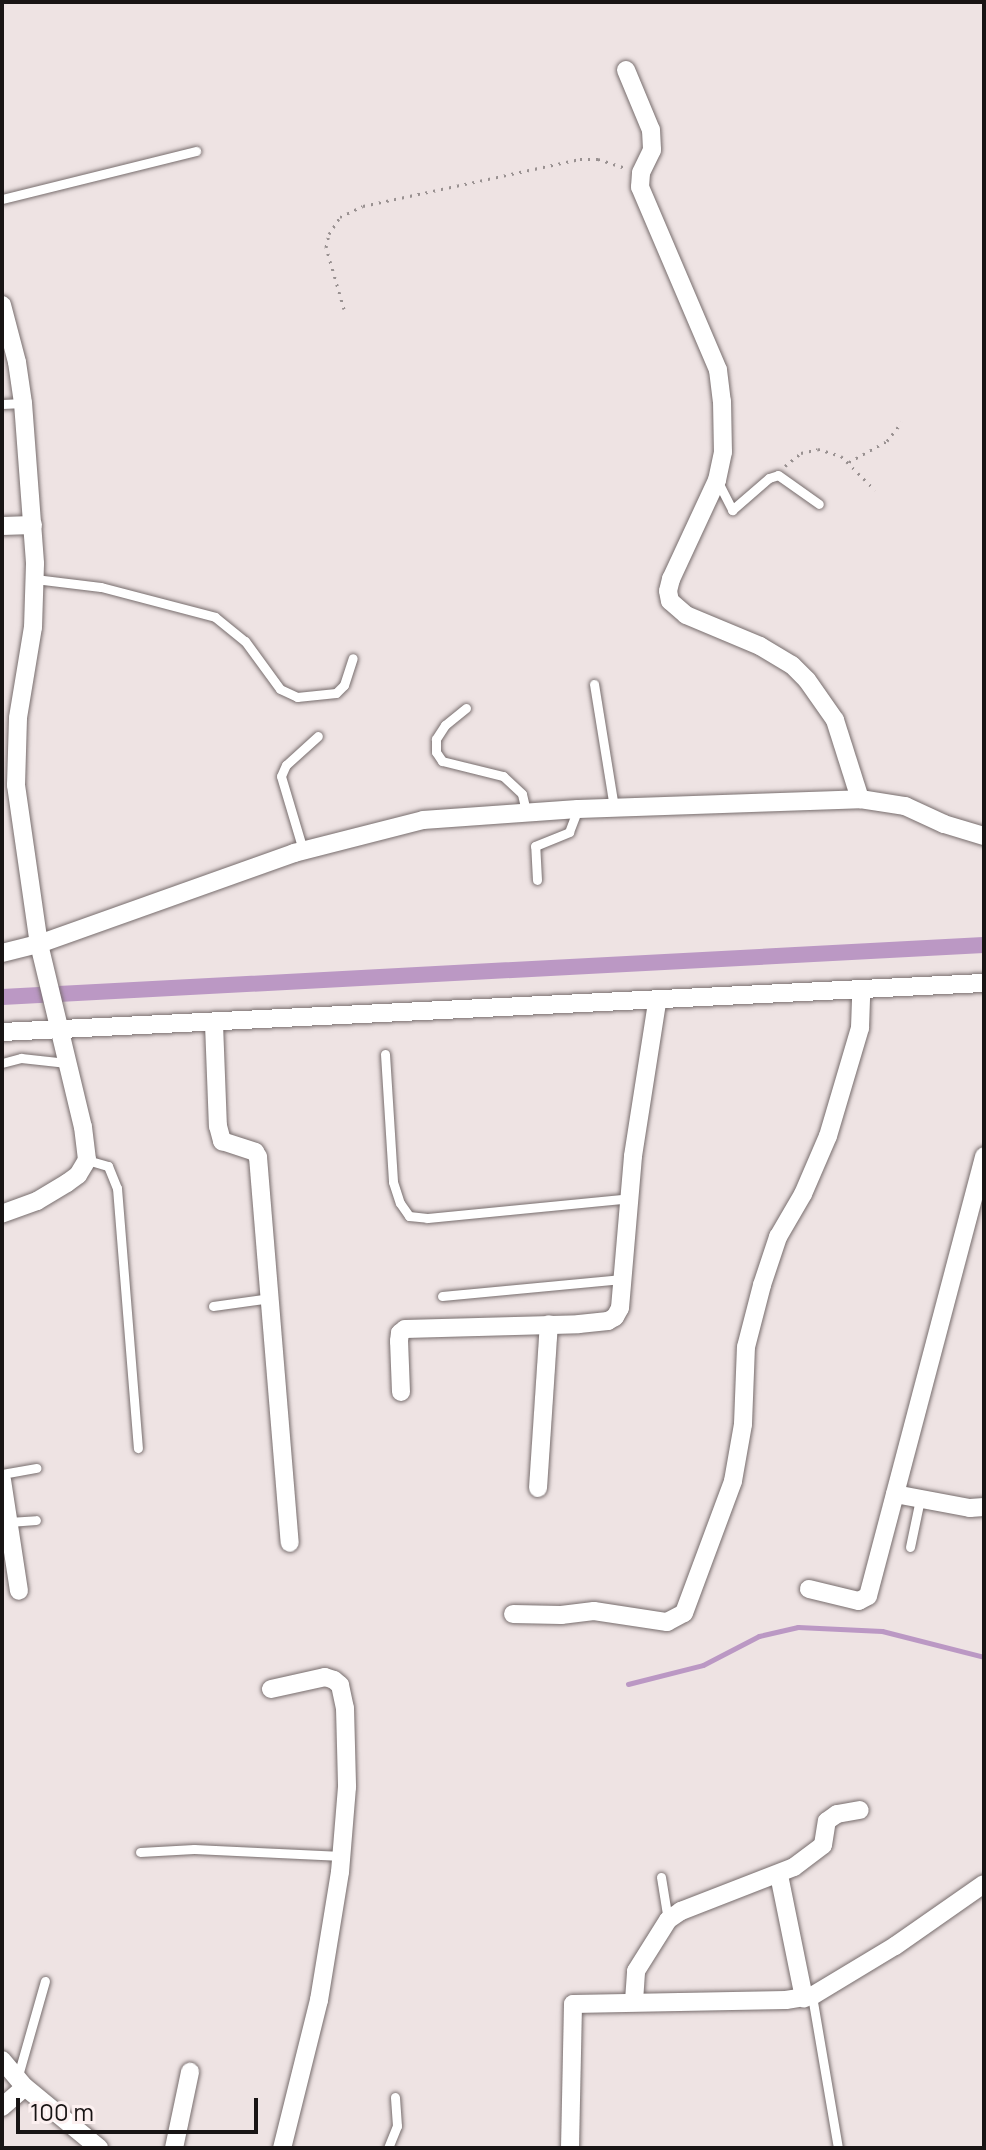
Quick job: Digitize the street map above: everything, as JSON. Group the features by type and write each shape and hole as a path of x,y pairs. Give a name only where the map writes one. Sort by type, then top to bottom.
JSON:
{"street":[{"path":"626,70 651,130 652,150 641,173 640,187 718,370 722,401 723,452 717,480 671,579 670,601 686,615 760,646 792,665 807,680 835,720 860,799"},
{"path":"2,305 17,362 23,403 35,579 33,627 15,755 16,785 39,944 87,1160 78,1175 67,1183 37,1201 2,1214"},
{"path":"2,526 33,525"},
{"path":"2,953 39,944 303,850 423,820 614,807 860,799 905,806 944,824 984,836"},
{"path":"2,1032 861,992 984,983"},
{"path":"513,1614 561,1615 594,1611 667,1622 684,1613 733,1481 743,1424 746,1347 762,1285 778,1237 803,1194 828,1136 860,1028 861,992"},
{"path":"401,1392 399,1341 405,1329 608,1321 620,1308 630,1198 657,1002"},
{"path":"214,1024 218,1126 222,1141 255,1152 258,1157 290,1543"},
{"path":"809,1589 859,1601 868,1596 984,1156"},
{"path":"538,1488 549,1324"},
{"path":"2,1477 19,1591"},
{"path":"895,1494 984,1507"},
{"path":"271,1689 325,1677 340,1685 345,1708 347,1787 342,1856 319,2000 282,2148"},
{"path":"634,2001 636,1971 668,1920 681,1911 779,1875 823,1845 827,1821 837,1814 860,1810"},
{"path":"779,1875 808,1997"},
{"path":"570,2148 570,2008 577,2002 808,1997 895,1946 984,1884"},
{"path":"2,2060 21,2083 99,2148"},
{"path":"174,2148 190,2072"},
{"path":"2,2107 21,2083"}],"lane":[{"path":"2,199 196,151"},
{"path":"2,404 23,403"},
{"path":"717,480 732,510 778,475 819,504"},
{"path":"35,579 101,587 215,617 245,641 280,689 297,697 336,693 344,685 353,658"},
{"path":"594,684 614,807"},
{"path":"466,708 445,725 436,739 436,752 442,761 503,776 522,794 526,812"},
{"path":"303,850 281,776 286,765 318,736"},
{"path":"537,880 535,846 569,832 578,809"},
{"path":"385,1054 393,1182 400,1203 409,1216 427,1218 630,1198"},
{"path":"2,1063 21,1058 67,1063"},
{"path":"87,1160 108,1166 117,1188 138,1448"},
{"path":"442,1296 623,1278"},
{"path":"213,1306 270,1298"},
{"path":"2,1477 36,1468"},
{"path":"910,1547 920,1499"},
{"path":"9,1522 36,1520"},
{"path":"140,1852 194,1849 342,1856"},
{"path":"661,1877 668,1920"},
{"path":"21,2083 45,1981"},
{"path":"808,1997 838,2148"},
{"path":"388,2148 397,2126 395,2097"}],"path":[{"path":"344,309 326,247 329,234 340,217 363,206 580,159 598,159 641,173"},
{"path":"849,462 887,441 902,422"},
{"path":"778,475 801,453 818,449 849,462 875,490"}],"waterway":[{"path":"2,997 984,945"},
{"path":"628,1684 703,1665 759,1636 798,1627 882,1631 984,1657"}]}
